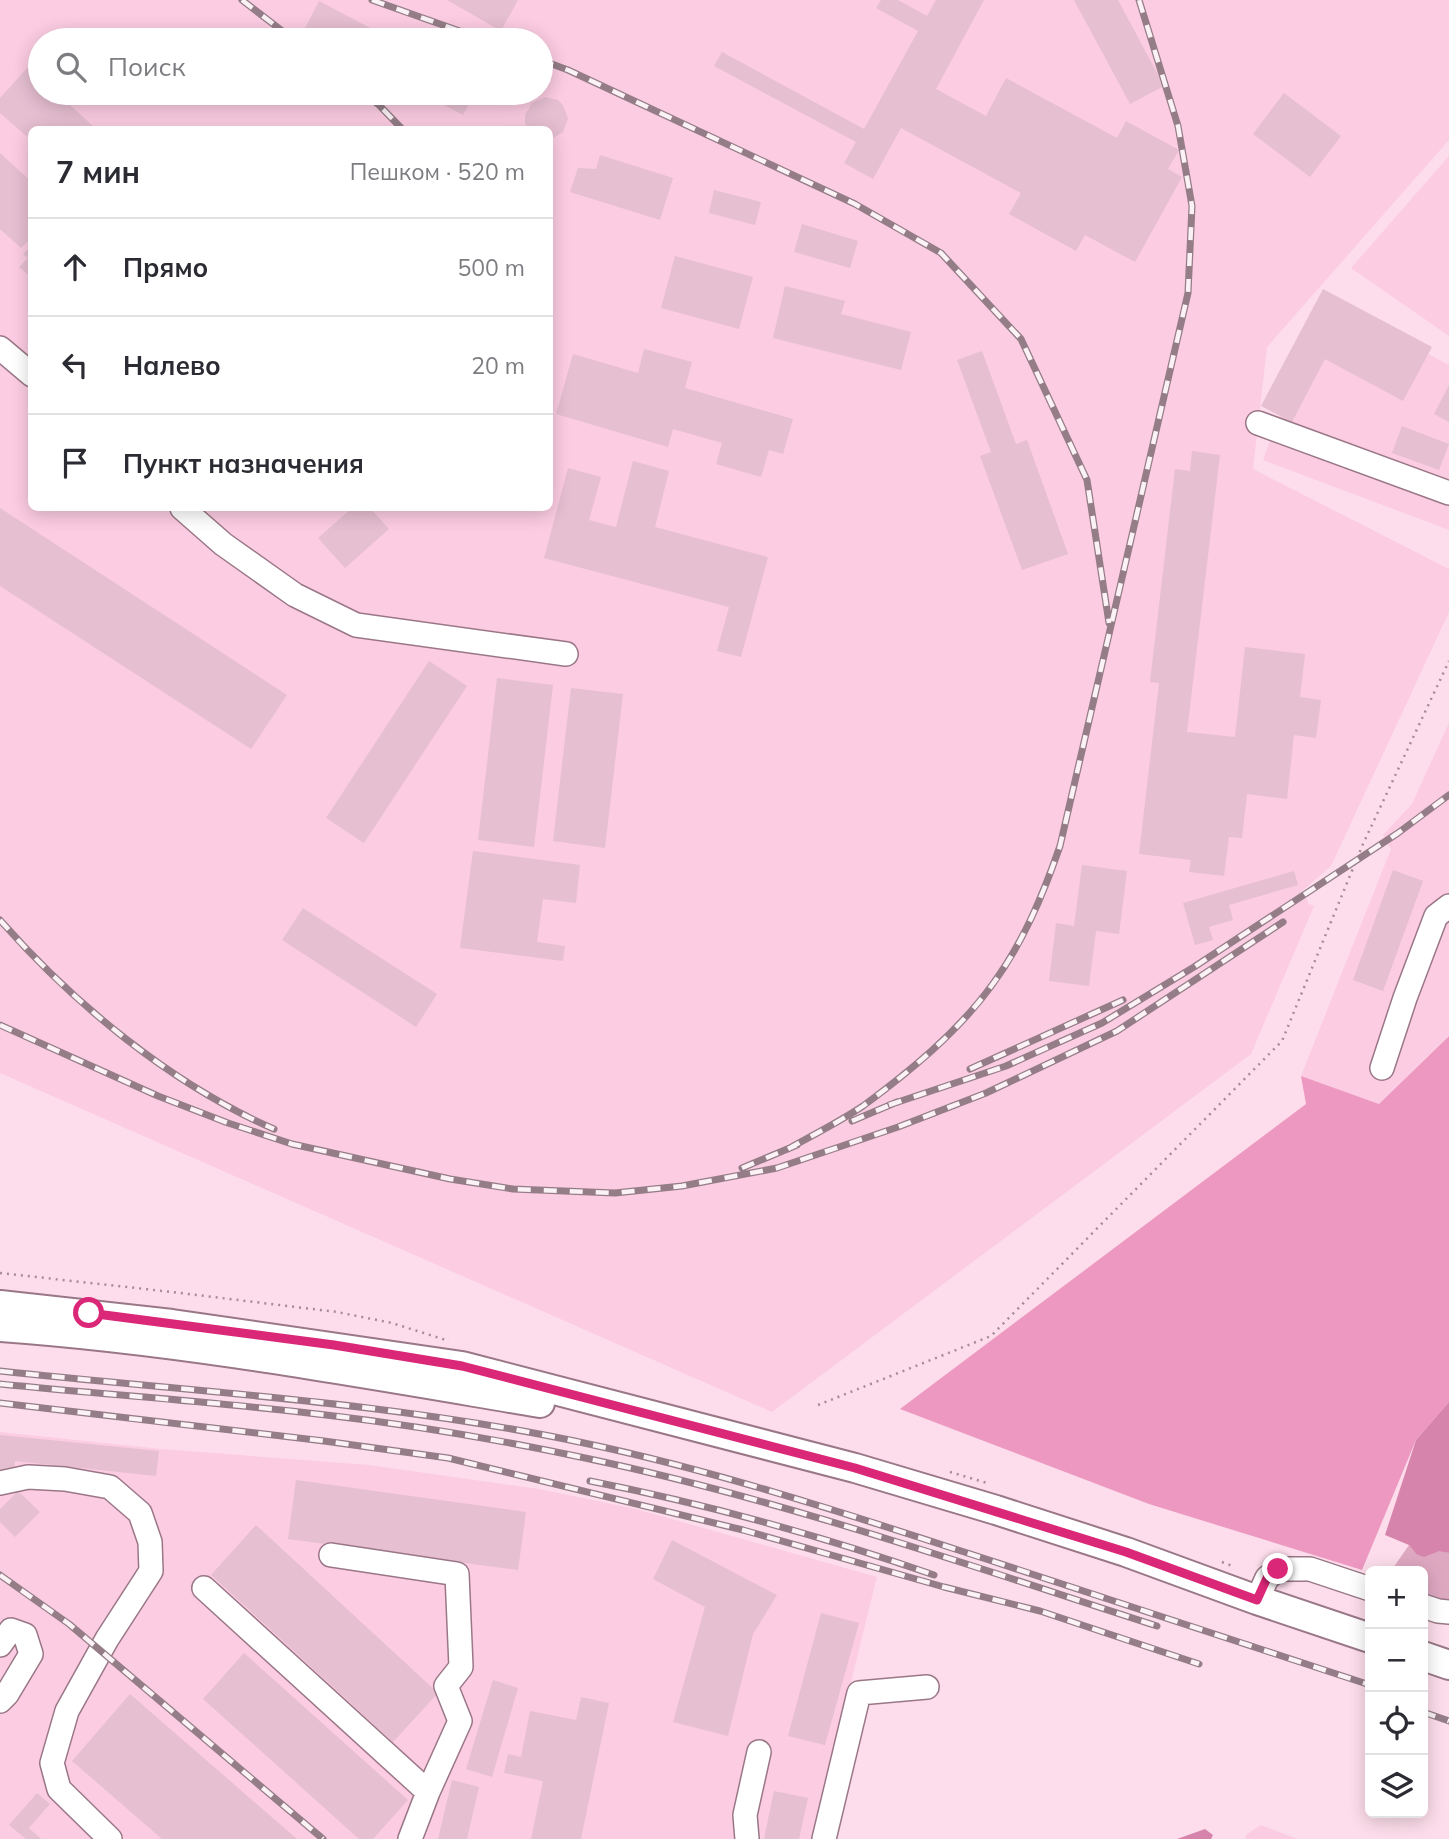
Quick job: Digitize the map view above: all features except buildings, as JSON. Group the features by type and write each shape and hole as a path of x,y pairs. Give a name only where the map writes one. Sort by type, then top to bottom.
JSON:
{"main road":[{"path":"0,1305 185,1325 462,1366 855,1468 996,1510 1126,1552 1365,1636"},
{"path":"0,1327 144,1343 332,1369 716,1432"},
{"path":"1428,1658 1449,1665"}],"lane":[{"path":"0,348 28,372"},
{"path":"1258,423 1449,494"},
{"path":"185,511 223,544 295,595 356,625 566,654"},
{"path":"1382,1068 1436,916 1449,906"},
{"path":"0,1483 28,1477 65,1479 110,1487 140,1513 150,1542 151,1571 107,1639 66,1711 52,1763 59,1788 110,1839"},
{"path":"331,1555 457,1574 461,1667 446,1686 460,1721 410,1839"},
{"path":"1257,1600 1267,1578 1278,1569 1310,1569 1365,1587"},
{"path":"204,1588 428,1792"},
{"path":"1428,1608 1449,1612"},
{"path":"0,1645 11,1630 26,1635 31,1654 0,1701"},
{"path":"824,1839 859,1693 927,1687"},
{"path":"747,1839 745,1815 759,1752"}],"path":[{"path":"818,1405 991,1336 1282,1041 1363,844 1449,662"}],"shaded area":[{"path":"0,0 1449,0 1449,140 1267,347 1253,469 1449,569 1449,612 1331,866 1302,891 1309,904 1314,906 1251,1054 772,1412 0,1073"},
{"path":"1449,156 1449,336 1351,268"},
{"path":"1323,298 1449,365 1449,530 1263,460"},
{"path":"1449,723 1449,1035 1379,1104 1301,1076 1391,849 1383,835 1412,804"},
{"path":"1449,1036 1449,1402 1416,1440 1362,1570 1149,1504 900,1409 1306,1104 1301,1076 1379,1104"},
{"path":"1449,1402 1449,1553 1439,1551 1424,1557 1416,1554 1409,1545 1385,1535 1416,1440"},
{"path":"0,1432 161,1449 369,1465 539,1489 636,1509 877,1577 812,1839 0,1839"},
{"path":"1409,1545 1416,1554 1439,1550 1449,1553 1449,1615 1428,1605 1428,1566 1394,1566"},
{"path":"1261,1825 1298,1839 1245,1839 1247,1834"},
{"path":"1205,1829 1213,1835 1211,1839 1177,1839"}],"railway":[{"path":"242,0 278,28"},
{"path":"372,0 451,28"},
{"path":"788,1149 863,1106 915,1065 964,1019 992,985 1023,935 1060,846 1188,293 1192,206 1178,126 1139,0"},
{"path":"553,64 855,204 941,253 1021,339 1087,480 1109,623"},
{"path":"379,105 399,126"},
{"path":"889,1105 1006,1066 1102,1023 1194,967 1398,833 1449,795"},
{"path":"0,920 60,982 126,1039 198,1089 274,1129"},
{"path":"0,1025 158,1096 292,1144 450,1179 513,1189 615,1193 682,1186 777,1168 898,1127 986,1093 1117,1031 1283,922"},
{"path":"970,1069 1123,1000"},
{"path":"852,1121 897,1102"},
{"path":"742,1168 797,1145"},
{"path":"0,1371 366,1408 439,1417 584,1443 686,1467 836,1511 1365,1683"},
{"path":"0,1384 359,1419 585,1458 658,1474 802,1513 1157,1626"},
{"path":"0,1403 448,1458 743,1530 944,1587 1040,1611 1199,1664"},
{"path":"590,1481 764,1522 934,1575"},
{"path":"0,1575 69,1624 323,1839"},
{"path":"1428,1714 1449,1721"}],"route":[{"path":"89,1313 334,1345 462,1366 855,1468 1126,1552 1257,1600 1267,1578 1278,1569"}]}
